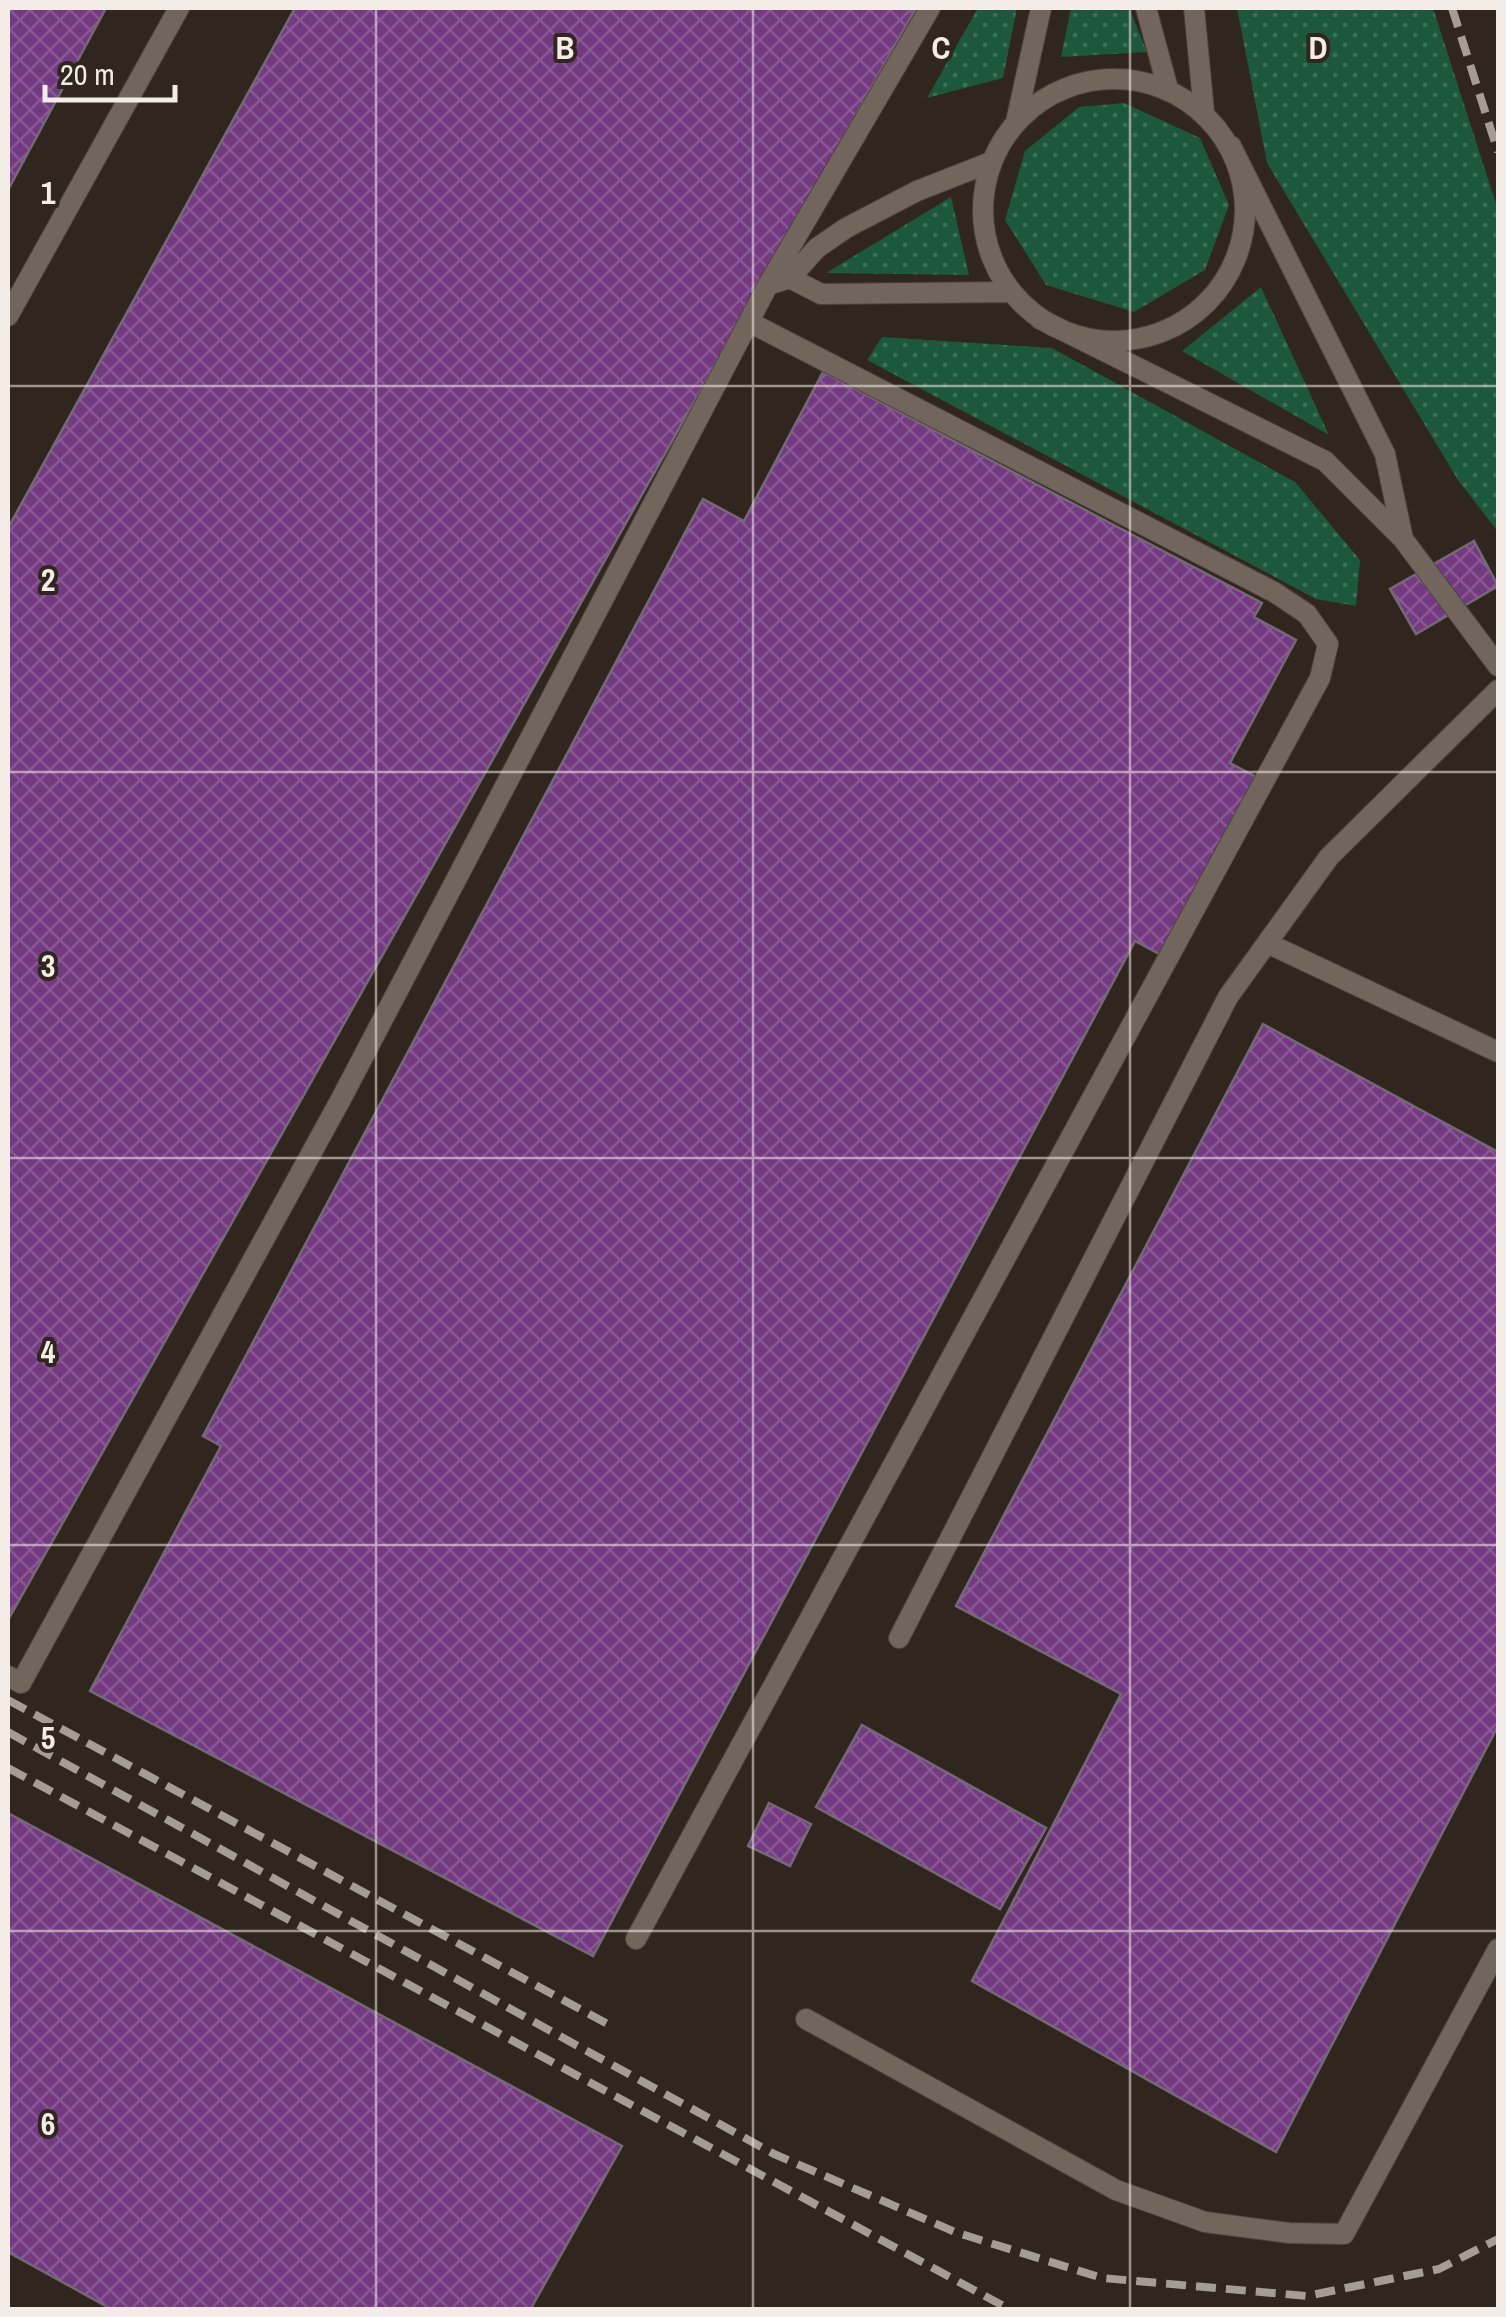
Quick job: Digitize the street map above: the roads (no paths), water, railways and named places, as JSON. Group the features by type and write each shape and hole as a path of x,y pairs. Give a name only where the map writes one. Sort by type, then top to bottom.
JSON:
{"lane":[{"path":"8,316 179,8"},
{"path":"8,1676 21,1683 40,1649 341,1099 768,286 930,8"},
{"path":"1016,122 1041,8"},
{"path":"1146,8 1168,88"},
{"path":"1194,8 1204,112"},
{"path":"1403,539 1385,454 1231,146 1204,112 1168,88 1127,78 1086,81 1047,96 1016,122 991,162 983,195 984,229 993,263 1012,292 1040,320 1325,462 1403,539 1498,666"},
{"path":"1040,320 1081,338 1125,342 1167,331 1204,307 1232,273 1246,231 1246,188 1231,146"},
{"path":"768,286 790,278 817,248 846,228 917,191 991,162"},
{"path":"790,278 821,294 1012,292"},
{"path":"636,1939 1320,678 1328,644 1307,614 1274,592 751,323"},
{"path":"899,1638 1228,997 1328,857 1498,690"},
{"path":"1267,943 1498,1052"},
{"path":"806,2020 1116,2190 1206,2222 1289,2233 1344,2234 1498,1949"}],"railway":[{"path":"1452,8 1498,152"},
{"path":"8,1700 615,2028"},
{"path":"8,1732 774,2154 955,2232 1102,2278 1307,2296 1439,2269 1498,2239"},
{"path":"8,1768 1011,2310"}]}
